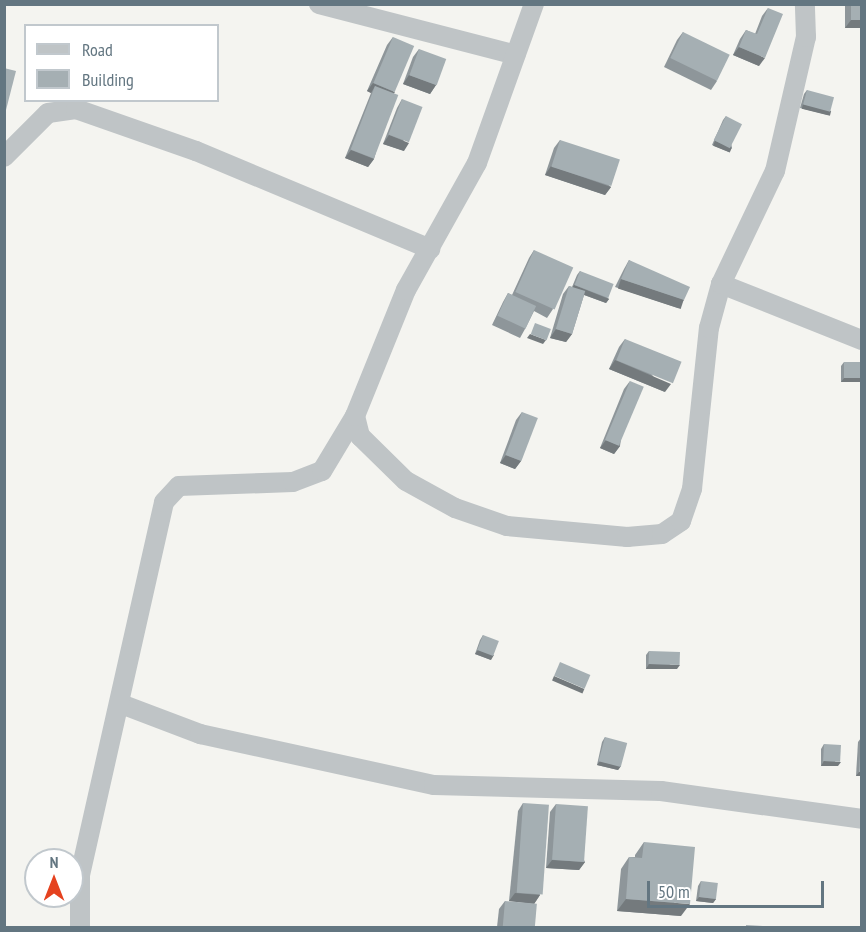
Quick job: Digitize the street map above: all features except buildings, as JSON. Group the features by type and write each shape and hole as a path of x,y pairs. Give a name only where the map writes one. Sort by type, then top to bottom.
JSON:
{"street":[{"path":"319,4 516,55"},
{"path":"80,927 80,875 121,704 164,502 178,486 293,482 322,471 354,416 406,290 477,163 534,4"},
{"path":"354,416 360,436 406,481 455,508 507,526 585,537 662,534 681,521 692,489 709,328 722,284 775,171 806,37 805,4"},
{"path":"4,157 48,113 76,109 196,151 430,249"},
{"path":"722,284 861,340"},
{"path":"121,704 200,734 434,785 661,791 861,819"}]}
